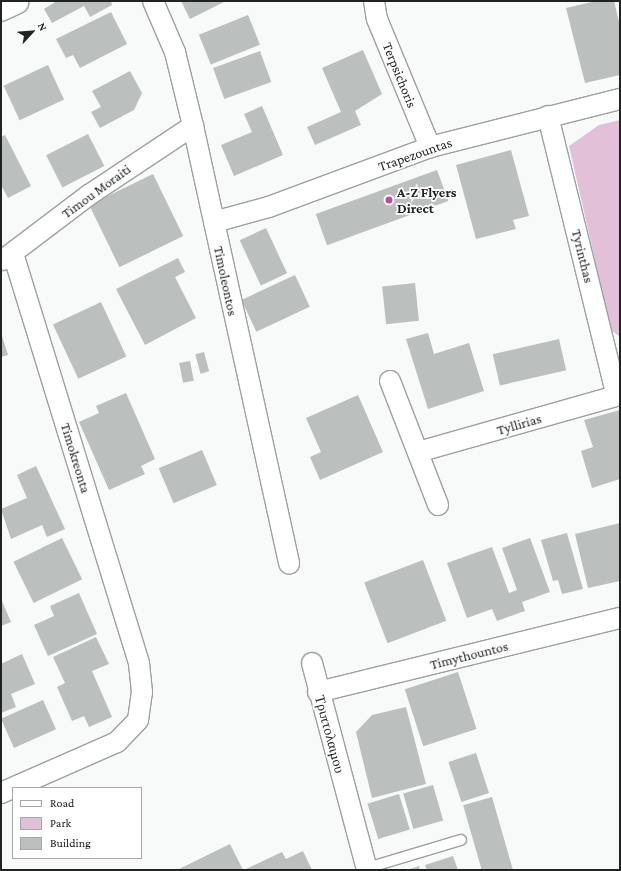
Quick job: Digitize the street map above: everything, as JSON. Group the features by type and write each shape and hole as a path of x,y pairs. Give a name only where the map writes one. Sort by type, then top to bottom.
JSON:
{"street":[{"name":"Timoleontos","path":"153,1 175,52 193,126 289,564"},
{"name":"Terpsichoris","path":"374,1 377,19 430,147"},
{"name":"Trapezountas","path":"214,222 269,207 430,147 620,99"},
{"name":"Tyrinthas","path":"548,116 619,396"},
{"name":"Timou Moraiti","path":"7,257 89,195 193,126"},
{"name":"Timokreonta","path":"7,257 139,663 142,692 138,720 117,742 13,787"},
{"path":"390,381 438,506"},
{"name":"Tyllirias","path":"418,452 619,396"},
{"name":"Timythountos","path":"318,692 620,618"},
{"name":"Τριπτολαιμου","path":"312,663 318,692 367,869"},
{"name":"Timokreonta","path":"1,792 12,787"}],"lane":[{"path":"367,869 461,840"}],"green space":[{"path":"620,120 620,337 611,330 569,146 599,125"}],"building":[{"path":"57,1 111,1 112,5 90,17 84,6 52,23 44,9"},
{"path":"181,1 226,1 190,19"},
{"path":"596,1 614,1 620,26 620,75 585,83 566,8"},
{"path":"111,12 127,44 80,68 73,55 66,58 56,39"},
{"path":"248,15 260,45 211,65 199,35"},
{"path":"363,50 382,94 355,111 361,125 315,145 307,127 341,112 322,68"},
{"path":"260,51 271,82 224,99 213,68"},
{"path":"48,65 64,99 20,120 4,86"},
{"path":"130,71 142,93 134,110 100,128 91,112 101,107 92,91"},
{"path":"262,106 283,155 234,176 221,145 252,132 244,114"},
{"path":"88,134 104,166 62,187 46,155"},
{"path":"5,135 31,186 8,198 1,185 1,137"},
{"path":"511,150 529,216 513,220 516,229 476,239 456,165"},
{"path":"437,170 448,201 327,245 316,214"},
{"path":"153,174 183,236 119,267 89,205"},
{"path":"266,228 287,273 261,286 240,240"},
{"path":"178,258 185,272 175,277 196,318 145,345 116,289"},
{"path":"295,275 310,307 256,332 242,300"},
{"path":"415,283 419,321 386,324 382,286"},
{"path":"101,302 126,356 78,379 53,324"},
{"path":"1,333 8,355 1,357"},
{"path":"428,333 434,354 469,343 484,391 428,409 406,339"},
{"path":"559,339 566,370 500,385 493,354"},
{"path":"204,352 209,371 200,374 195,354"},
{"path":"190,361 194,381 183,383 179,363"},
{"path":"126,393 155,459 141,466 145,474 109,490 79,422 99,413 96,406"},
{"path":"358,395 383,452 320,480 310,457 321,452 306,418"},
{"path":"620,410 620,479 592,488 581,451 593,447 584,420"},
{"path":"202,450 217,485 174,503 159,468"},
{"path":"36,466 65,529 47,537 42,525 11,539 1,509 27,498 17,475"},
{"path":"620,523 620,581 588,588 575,534"},
{"path":"567,533 583,589 562,594 558,580 553,581 541,540"},
{"path":"62,538 82,579 34,603 13,562"},
{"path":"530,538 550,592 522,602 525,611 497,621 492,609 467,618 447,563 492,547 509,593 517,590 502,548"},
{"path":"423,560 446,621 387,643 364,583"},
{"path":"79,593 97,634 48,656 34,625 54,616 50,606"},
{"path":"1,599 11,622 1,626"},
{"path":"96,637 109,664 92,671 112,717 89,727 84,716 72,721 57,687 65,683 53,657"},
{"path":"22,654 35,684 11,694 16,707 1,713 1,664"},
{"path":"458,672 477,729 423,746 405,689"},
{"path":"43,700 56,729 14,748 1,719"},
{"path":"406,707 426,784 372,798 356,732 372,715"},
{"path":"476,753 489,793 461,802 448,762"},
{"path":"433,785 443,821 413,829 403,794"},
{"path":"399,794 410,829 378,839 367,804"},
{"path":"492,797 513,870 482,870 463,805"},
{"path":"230,844 243,870 179,869"},
{"path":"303,851 312,870 244,870 282,852 286,859"},
{"path":"453,856 458,870 427,870 425,865"},
{"path":"419,866 420,870 407,870"}],"place":[{"name":"A-Z Flyers Direct","path":"389,200"}]}
